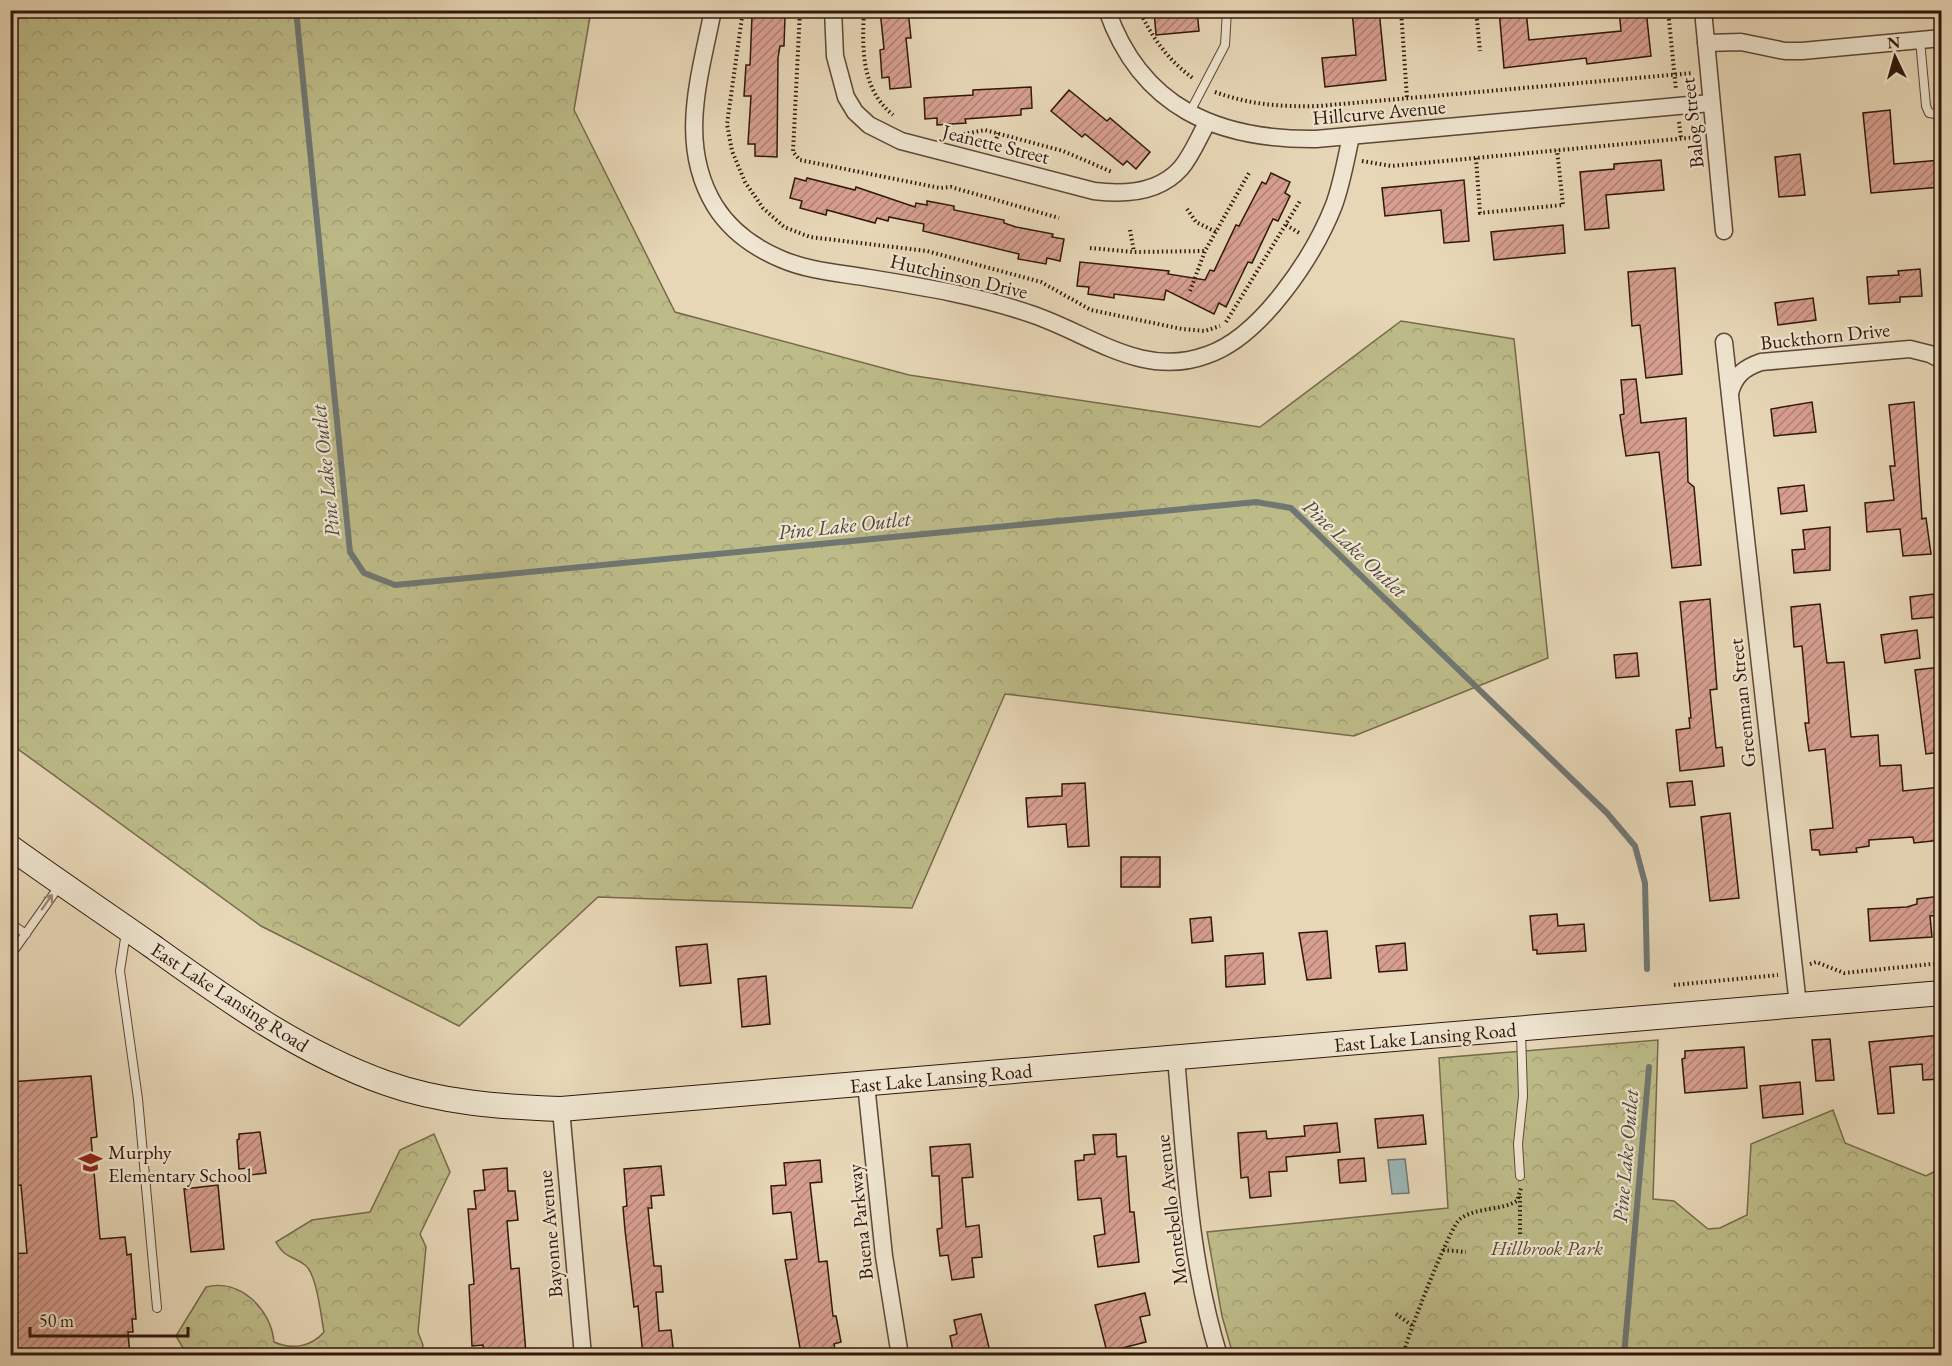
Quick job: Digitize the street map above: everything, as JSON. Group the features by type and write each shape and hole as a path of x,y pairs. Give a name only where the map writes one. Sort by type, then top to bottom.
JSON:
{"street":[{"name":"Hutchinson Drive","path":"713,10 694,106 693,132 696,163 704,183 730,226 754,245 781,260 967,296 1032,314 1143,361 1168,364 1209,355 1243,336 1258,322 1286,288 1325,225 1334,203 1351,136"},
{"name":"Jeanette Street","path":"833,10 833,47 846,97 855,112 869,125 901,141 1094,191 1121,194 1164,182 1182,167 1207,123"},
{"name":"Hillcurve Avenue","path":"1107,10 1114,31 1135,66 1159,93 1207,123 1244,135 1280,139 1351,136 1711,103"},
{"name":"Balog Street","path":"1703,10 1724,231"},
{"path":"1706,42 1741,42 1785,51 1802,51 1941,38"},
{"name":"Greenman Street","path":"1724,342 1728,396 1798,1005"},
{"name":"Buckthorn Drive","path":"1728,396 1733,379 1746,367 1761,362 1910,349 1930,354 1941,360"},
{"name":"East Lake Lansing Road","path":"10,847 252,1017 312,1052 387,1083 475,1104 561,1109 1941,993"},
{"name":"Montebello Avenue","path":"1176,1058 1196,1265 1206,1315 1219,1356"},
{"name":"Buena Parkway","path":"866,1084 884,1256 900,1356"},
{"name":"Bayonne Avenue","path":"561,1109 582,1356"}],"lane":[{"path":"1190,112 1225,45 1227,10"},
{"path":"1920,40 1926,106 1929,113 1941,115"},
{"path":"10,956 61,884"},
{"path":"10,923 26,934"},
{"path":"126,928 120,971 138,1099 157,1308"},
{"path":"1520,1176 1518,1143 1523,1096 1521,1028"}],"path":[{"path":"743,10 727,124 732,151 745,182 763,208 784,227 810,237 927,251 1041,282 1091,310 1182,329 1205,331 1224,325 1300,201"},
{"path":"864,10 863,59 870,85 885,108 897,118"},
{"path":"1139,10 1153,39 1176,66 1203,87 1243,102 1279,107 1709,72"},
{"path":"1401,10 1407,98"},
{"path":"1476,10 1480,51"},
{"path":"1668,10 1681,138"},
{"path":"956,135 985,130 1063,151 1112,172"},
{"path":"1346,159 1391,166 1715,135"},
{"path":"1476,158 1480,213 1563,205 1557,150"},
{"path":"1190,291 1205,251 1249,173"},
{"path":"1187,209 1196,222 1216,232"},
{"path":"1130,230 1134,252"},
{"path":"1090,248 1134,252 1205,251"},
{"path":"1520,1176 1520,1234"},
{"path":"1403,1356 1449,1233 1461,1218 1468,1214 1510,1205 1520,1196"},
{"path":"1443,1250 1466,1252"},
{"path":"1396,1314 1413,1326"}],"green space":[{"path":"11,10 591,11 574,110 675,312 909,375 1260,427 1401,321 1514,339 1548,658 1354,736 1005,694 912,908 598,897 459,1026 261,926 11,744"},
{"name":"Hillbrook Park","path":"1658,1040 1653,1199 1674,1201 1708,1229 1720,1228 1747,1215 1751,1144 1833,1110 1845,1143 1926,1176 1941,1168 1941,1355 1233,1355 1222,1316 1207,1232 1448,1208 1439,1058"},
{"path":"434,1134 450,1172 420,1234 426,1247 418,1332 423,1345 421,1355 187,1355 176,1336 206,1287 219,1285 231,1287 252,1299 267,1318 274,1342 288,1346 301,1346 319,1337 324,1332 313,1277 305,1265 286,1254 276,1242 312,1220 370,1212 400,1150"}],"water":[{"path":"1405,1159 1409,1193 1392,1194 1388,1160"}],"building":[{"path":"760,10 782,10 782,17 785,17 784,46 780,46 778,58 777,157 755,156 755,144 748,144 751,96 744,96 746,65 750,65 752,16 760,16"},
{"path":"880,10 908,10 911,38 906,38 911,87 890,89 889,77 882,78 880,50 884,49"},
{"path":"1154,10 1197,10 1199,31 1156,35"},
{"path":"1352,10 1379,10 1386,80 1325,87 1322,58 1356,55"},
{"path":"1499,10 1526,10 1529,40 1621,31 1619,10 1646,10 1651,56 1587,64 1586,58 1504,68"},
{"path":"1031,87 1032,108 1021,109 1021,115 965,119 966,123 937,125 937,118 925,119 924,98 973,95 973,90"},
{"path":"1069,90 1107,121 1110,118 1150,152 1136,169 1127,161 1123,165 1085,134 1082,137 1051,111"},
{"path":"1890,110 1894,164 1941,160 1941,187 1871,193 1863,113"},
{"path":"1800,154 1805,195 1779,197 1775,157"},
{"path":"1661,160 1664,190 1606,195 1609,228 1585,230 1580,172 1614,169 1614,164"},
{"path":"1271,173 1290,182 1285,193 1290,196 1278,221 1273,219 1252,263 1248,262 1226,307 1219,303 1214,314 1166,290 1164,300 1114,294 1114,298 1088,294 1089,287 1077,286 1080,262 1169,271 1168,274 1205,280 1210,270 1214,271 1236,225 1239,226 1262,182 1266,184"},
{"path":"795,178 806,181 807,178 855,190 856,187 915,207 916,203 927,205 927,201 954,206 954,210 1004,220 1004,223 1016,227 1053,234 1052,237 1064,239 1060,261 1047,258 1046,264 1018,259 1019,254 923,231 924,224 889,217 888,221 877,218 875,223 827,210 826,215 800,208 802,201 790,198"},
{"path":"1464,180 1469,241 1444,243 1441,210 1385,216 1382,188"},
{"path":"1563,225 1565,253 1494,260 1491,232"},
{"path":"1675,268 1682,374 1646,378 1640,325 1632,326 1628,272"},
{"path":"1920,269 1922,296 1900,297 1900,302 1869,304 1867,277 1899,275 1898,271"},
{"path":"1813,298 1816,320 1778,325 1775,303"},
{"path":"1636,379 1641,423 1686,418 1688,482 1694,487 1701,565 1672,568 1659,452 1626,456 1620,415 1624,414 1621,380"},
{"path":"1812,402 1816,432 1774,436 1771,409"},
{"path":"1914,402 1922,519 1926,518 1931,554 1903,556 1900,529 1867,532 1865,503 1894,500 1890,466 1895,466 1889,405"},
{"path":"1804,485 1807,511 1781,514 1778,488"},
{"path":"1830,527 1830,570 1794,573 1792,550 1805,549 1803,530"},
{"path":"1934,594 1936,617 1912,619 1910,597"},
{"path":"1710,599 1717,689 1710,690 1716,748 1722,747 1724,766 1680,771 1676,730 1690,728 1689,718 1691,718 1680,602"},
{"path":"1820,604 1827,663 1844,662 1851,737 1878,735 1880,766 1901,765 1903,791 1941,787 1941,840 1914,843 1913,837 1869,840 1869,846 1856,848 1857,852 1820,855 1819,850 1812,850 1810,830 1833,828 1825,749 1809,751 1805,723 1809,723 1802,646 1794,647 1791,607"},
{"path":"1917,630 1920,658 1885,663 1881,635"},
{"path":"1637,653 1639,676 1616,678 1614,655"},
{"path":"1941,667 1941,752 1926,754 1915,670"},
{"path":"1692,781 1695,805 1670,807 1667,783"},
{"path":"1085,783 1089,846 1068,847 1066,824 1028,827 1026,798 1062,796 1062,784"},
{"path":"1730,813 1739,898 1710,901 1701,817"},
{"path":"1121,857 1160,857 1160,887 1121,887"},
{"path":"1941,896 1941,915 1930,916 1932,937 1870,941 1868,909 1907,907 1917,904 1917,899"},
{"path":"1557,914 1558,926 1584,924 1586,951 1537,954 1537,950 1533,950 1530,916"},
{"path":"1211,917 1213,941 1192,943 1190,919"},
{"path":"1327,931 1331,978 1307,980 1299,933"},
{"path":"1405,943 1407,970 1379,972 1376,946"},
{"path":"707,944 711,983 680,986 676,947"},
{"path":"1263,953 1265,984 1226,987 1225,956"},
{"path":"766,976 770,1024 742,1027 738,979"},
{"path":"1941,1035 1941,1079 1923,1080 1922,1064 1890,1067 1894,1113 1878,1114 1869,1042"},
{"path":"1830,1039 1834,1080 1816,1081 1812,1040"},
{"path":"1744,1047 1747,1088 1685,1093 1682,1059 1685,1058 1685,1051"},
{"path":"91,1076 97,1137 91,1138 100,1239 125,1237 127,1255 131,1254 136,1319 132,1319 133,1332 128,1332 130,1356 10,1356 10,1254 27,1253 21,1185 10,1186 10,1082"},
{"path":"1800,1082 1803,1114 1763,1118 1760,1086"},
{"path":"1423,1115 1426,1144 1378,1148 1375,1119"},
{"path":"1337,1123 1340,1152 1286,1157 1287,1171 1269,1172 1271,1196 1250,1198 1248,1177 1241,1178 1238,1133 1266,1131 1267,1139 1305,1136 1304,1126"},
{"path":"260,1132 266,1173 250,1175 249,1168 239,1169 237,1140 239,1134"},
{"path":"1116,1134 1117,1157 1126,1156 1130,1212 1134,1212 1139,1262 1098,1267 1094,1236 1105,1234 1101,1198 1078,1200 1075,1161 1084,1160 1084,1155 1095,1154 1093,1135"},
{"path":"970,1144 973,1177 962,1178 966,1227 979,1225 982,1257 972,1258 974,1277 952,1280 948,1255 940,1256 937,1229 942,1228 939,1176 932,1176 930,1147"},
{"path":"1364,1158 1366,1181 1340,1183 1338,1160"},
{"path":"820,1160 822,1182 810,1183 819,1262 827,1261 833,1316 836,1316 841,1342 834,1344 836,1356 812,1356 811,1352 801,1354 785,1260 797,1259 791,1212 773,1214 771,1186 786,1185 784,1163"},
{"path":"661,1166 664,1195 651,1196 652,1208 648,1208 654,1266 661,1266 663,1292 656,1292 659,1331 671,1330 674,1356 643,1356 638,1306 634,1307 625,1230 623,1207 627,1206 624,1169"},
{"path":"507,1168 508,1191 515,1191 518,1220 507,1221 511,1269 519,1268 526,1353 484,1356 483,1345 472,1346 469,1285 474,1284 468,1209 476,1209 474,1191 485,1190 483,1170"},
{"path":"218,1185 224,1249 191,1252 184,1189"},
{"path":"1145,1293 1150,1315 1140,1317 1146,1342 1107,1352 1095,1305"},
{"path":"981,1314 991,1356 954,1356 950,1336 957,1334 954,1320"}],"waterway":[{"name":"Pine Lake Outlet","path":"296,10 350,552 364,573 395,585 1256,502 1291,508 1607,813 1635,846 1645,883 1647,969"},
{"name":"Pine Lake Outlet","path":"1624,1356 1649,1067"}],"place":[{"name":"Murphy Elementary School","path":"90,1163"}]}
